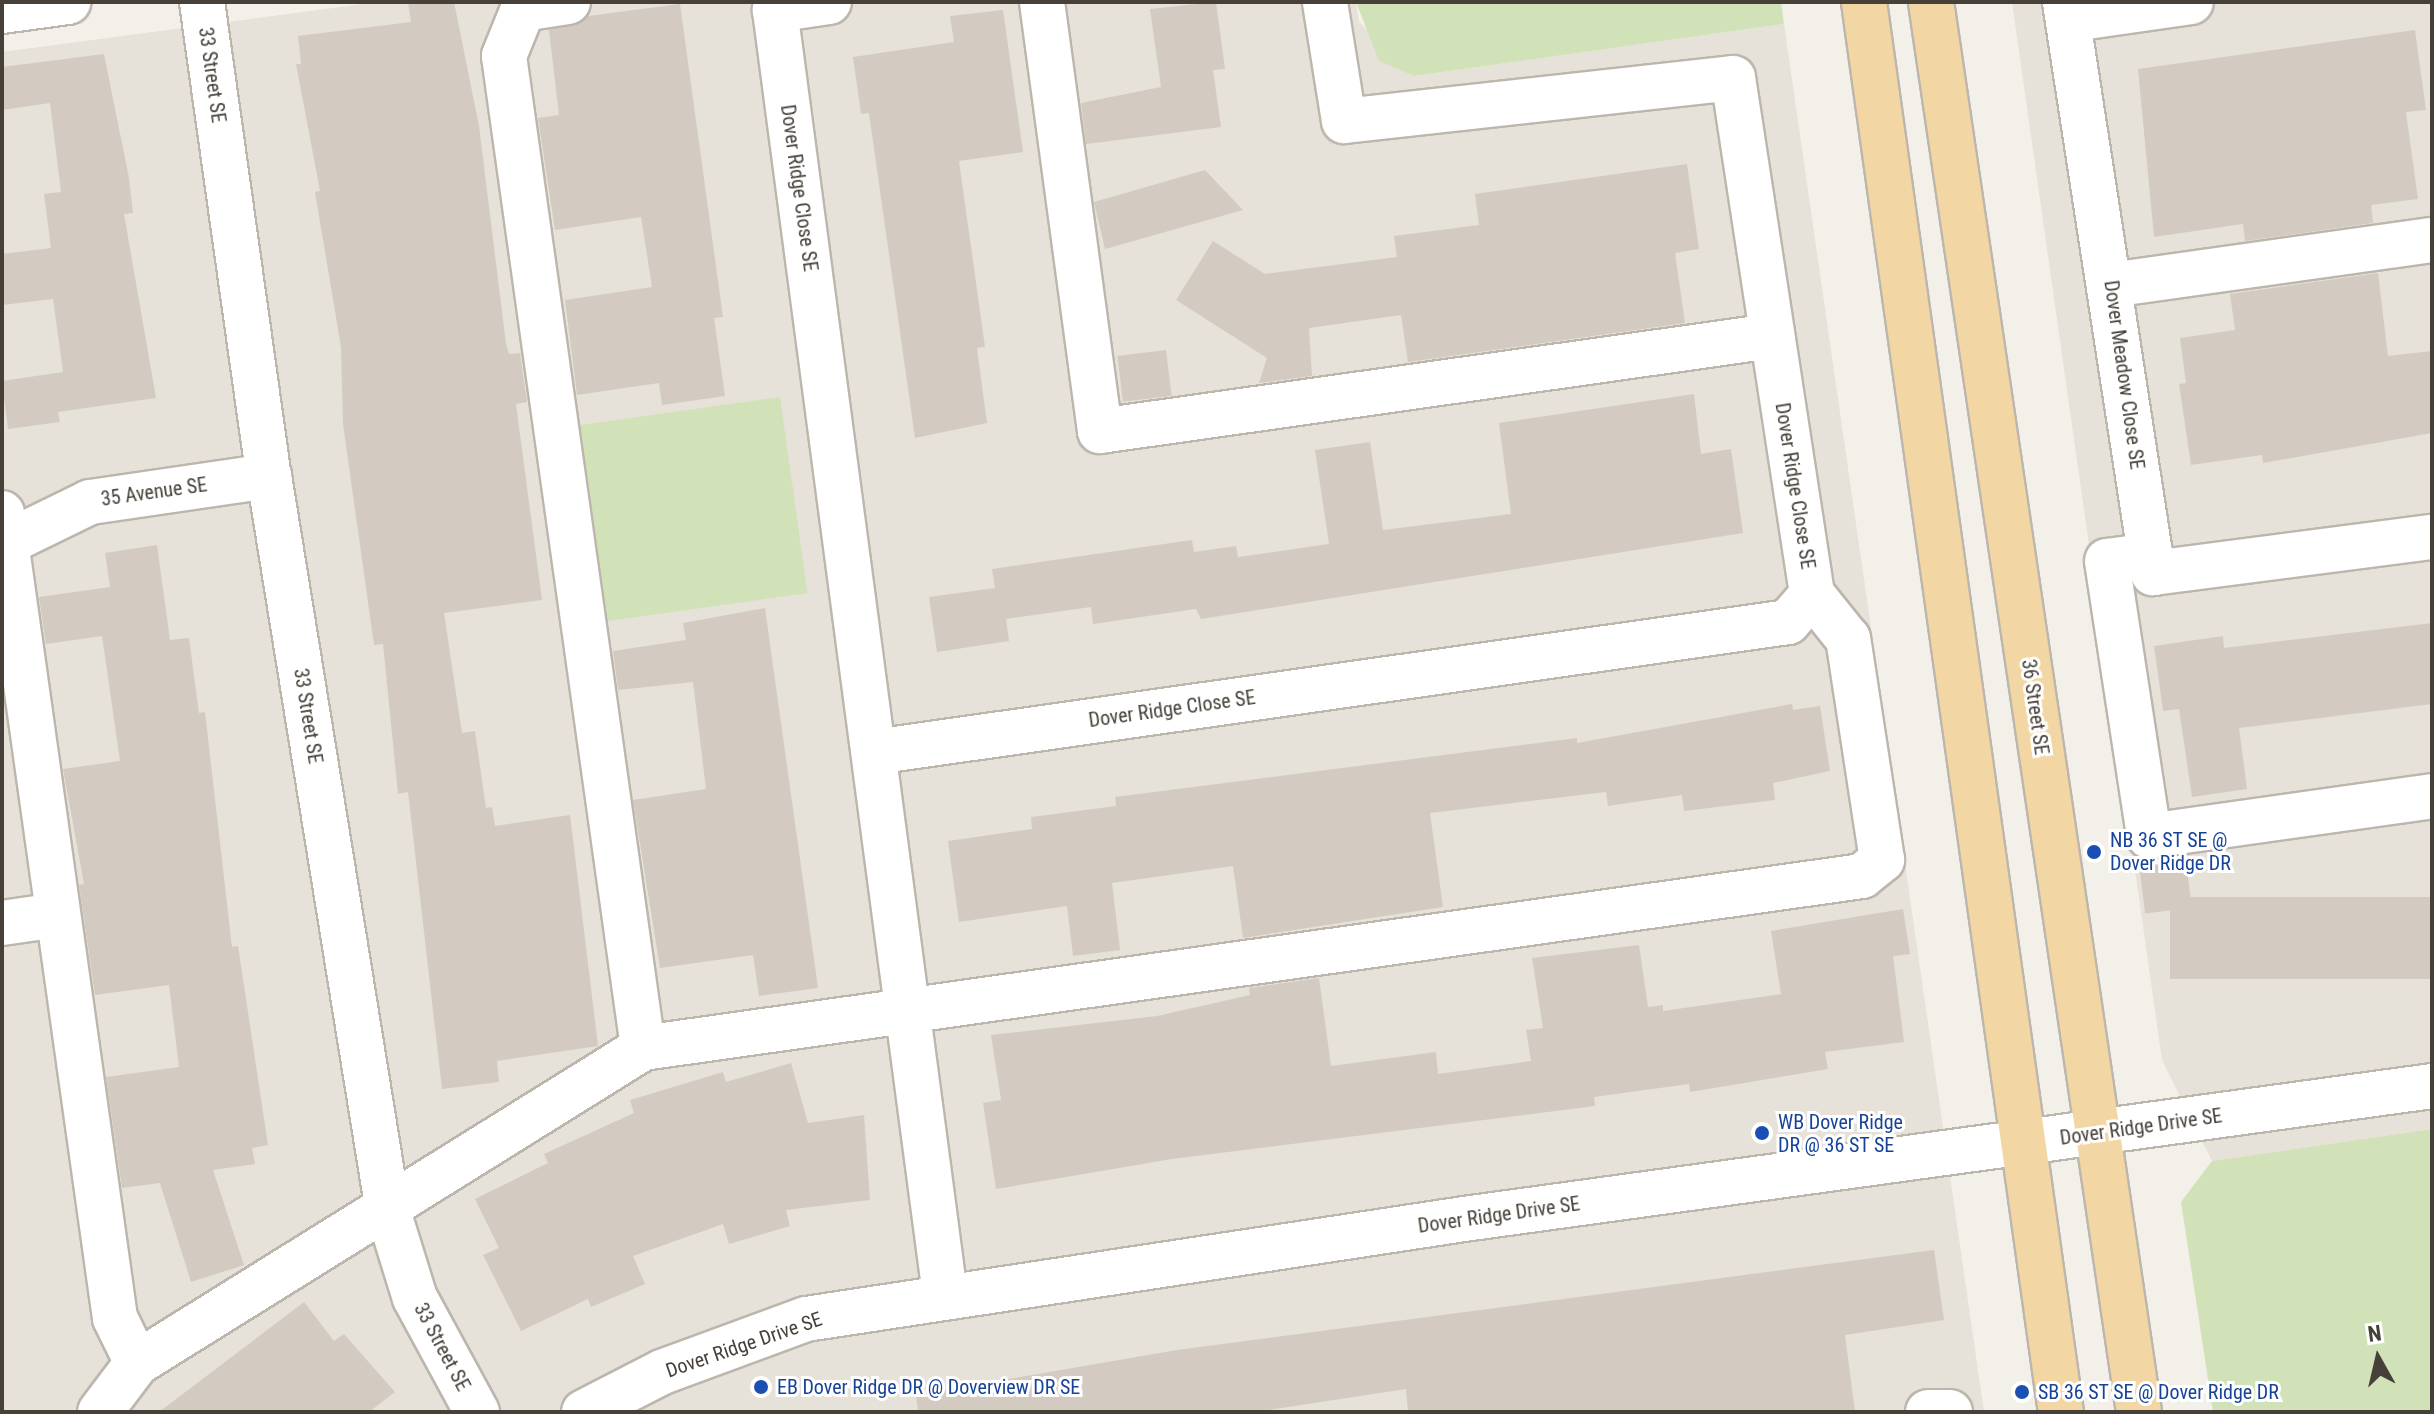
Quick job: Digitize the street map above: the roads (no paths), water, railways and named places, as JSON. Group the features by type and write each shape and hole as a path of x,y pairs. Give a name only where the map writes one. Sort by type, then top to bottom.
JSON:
{"main road":[{"name":"36 Street SE","path":"1931,2 2139,1412"},
{"path":"1861,6 2061,1412"}],"street":[{"path":"2,11 68,2"},
{"name":"33 Street SE","path":"202,2 269,476 388,1211 415,1298 477,1412"},
{"path":"568,2 523,9 504,56 643,1048"},
{"name":"Dover Ridge Close SE","path":"829,2 768,6 874,752 945,1294"},
{"path":"1042,2 1100,431 1772,336"},
{"name":"Dover Ridge Close SE","path":"874,752 1788,622 1812,594 1733,78 1344,121 1325,2"},
{"name":"Dover Meadow Close SE","path":"2151,555 2068,11 2191,2"},
{"path":"2111,285 2432,240"},
{"name":"35 Avenue SE","path":"3,533 90,502 269,476"},
{"path":"3,533 115,1318 137,1363"},
{"path":"2432,537 2153,573 2151,555 2107,561 2149,836 2432,796"},
{"path":"100,1412 137,1363 388,1211 643,1048 1862,876 1882,860 1848,639 1812,594"},
{"path":"2,923 57,915"},
{"name":"Dover Ridge Drive SE","path":"584,1412 662,1372 806,1319 945,1294 2432,1086"},
{"path":"1928,1412 1950,1412"}],"place":[{"name":"NB 36 ST SE @ Dover Ridge DR","path":"2094,852"},
{"name":"WB Dover Ridge DR @ 36 ST SE","path":"1762,1133"},
{"name":"EB Dover Ridge DR @ Doverview DR SE","path":"761,1387"},
{"name":"SB 36 ST SE @ Dover Ridge DR","path":"2022,1392"}]}
